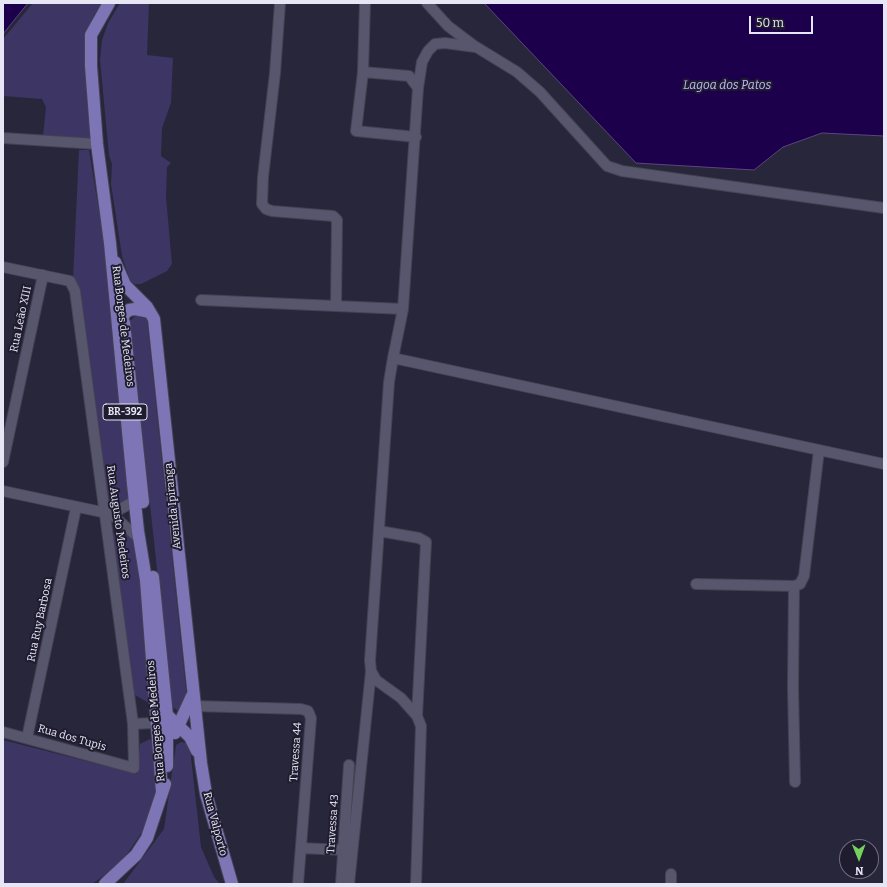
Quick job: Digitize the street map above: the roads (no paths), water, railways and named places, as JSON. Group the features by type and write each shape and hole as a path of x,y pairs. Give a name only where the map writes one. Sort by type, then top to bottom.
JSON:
{"main road":[{"name":"Rua Borges de Medeiros","path":"109,3 91,35 97,144 110,243 122,381 146,580 162,792"},
{"name":"Rua Borges de Medeiros","path":"110,243 115,262 124,314 167,716 168,752 166,782 162,792"},
{"name":"Avenida Ipiranga","path":"115,262 125,285 150,312 154,325 201,763"},
{"path":"135,498 136,480 132,432 120,329 124,314 135,308 150,312"},
{"path":"146,580 153,626 160,703 167,716 190,737 201,763"},
{"path":"168,752 178,726 194,700"},
{"name":"Rua Valporto","path":"201,763 206,794 232,884"},
{"name":"BR-392","path":"105,884 136,855 147,838 156,817 162,792"}],"street":[{"path":"280,3 275,73 263,177 262,204 266,209 272,211 333,216 337,220 336,306"},
{"path":"365,3 363,72 356,131 416,137"},
{"path":"427,3 448,26 477,47 517,72 540,92 606,166 622,171 884,208"},
{"path":"349,884 371,671 370,660 389,382 403,309 416,137 418,88 422,62 428,51 435,44 445,43 477,47"},
{"path":"363,72 384,72 409,76 418,88"},
{"path":"3,138 97,144"},
{"path":"3,267 43,275"},
{"name":"Rua Augusto Medeiros","path":"43,275 70,281 75,291 108,514 132,724 134,768"},
{"name":"Rua Leão XIII","path":"3,462 43,275"},
{"path":"201,300 403,309"},
{"path":"393,358 884,464"},
{"path":"696,584 794,586 800,584 804,576 819,450"},
{"path":"3,491 108,514 140,539"},
{"path":"108,514 135,498"},
{"name":"Rua Ruy Barbosa","path":"27,738 76,508"},
{"path":"379,531 419,538 426,542 417,716"},
{"path":"794,586 792,687 795,782"},
{"path":"371,671 376,680 402,698 417,716 421,726 416,884"},
{"name":"Travessa 44","path":"194,700 301,709 308,712 311,718 298,884"},
{"path":"132,724 152,723"},
{"name":"Rua dos Tupis","path":"3,732 134,768"},
{"name":"Travessa 43","path":"341,884 349,765"},
{"path":"301,848 343,850"}],"water":[{"path":"3,3 28,3 3,34"},
{"name":"Lagoa dos Patos","path":"484,3 884,3 884,136 822,133 783,147 754,170 636,163"}]}
